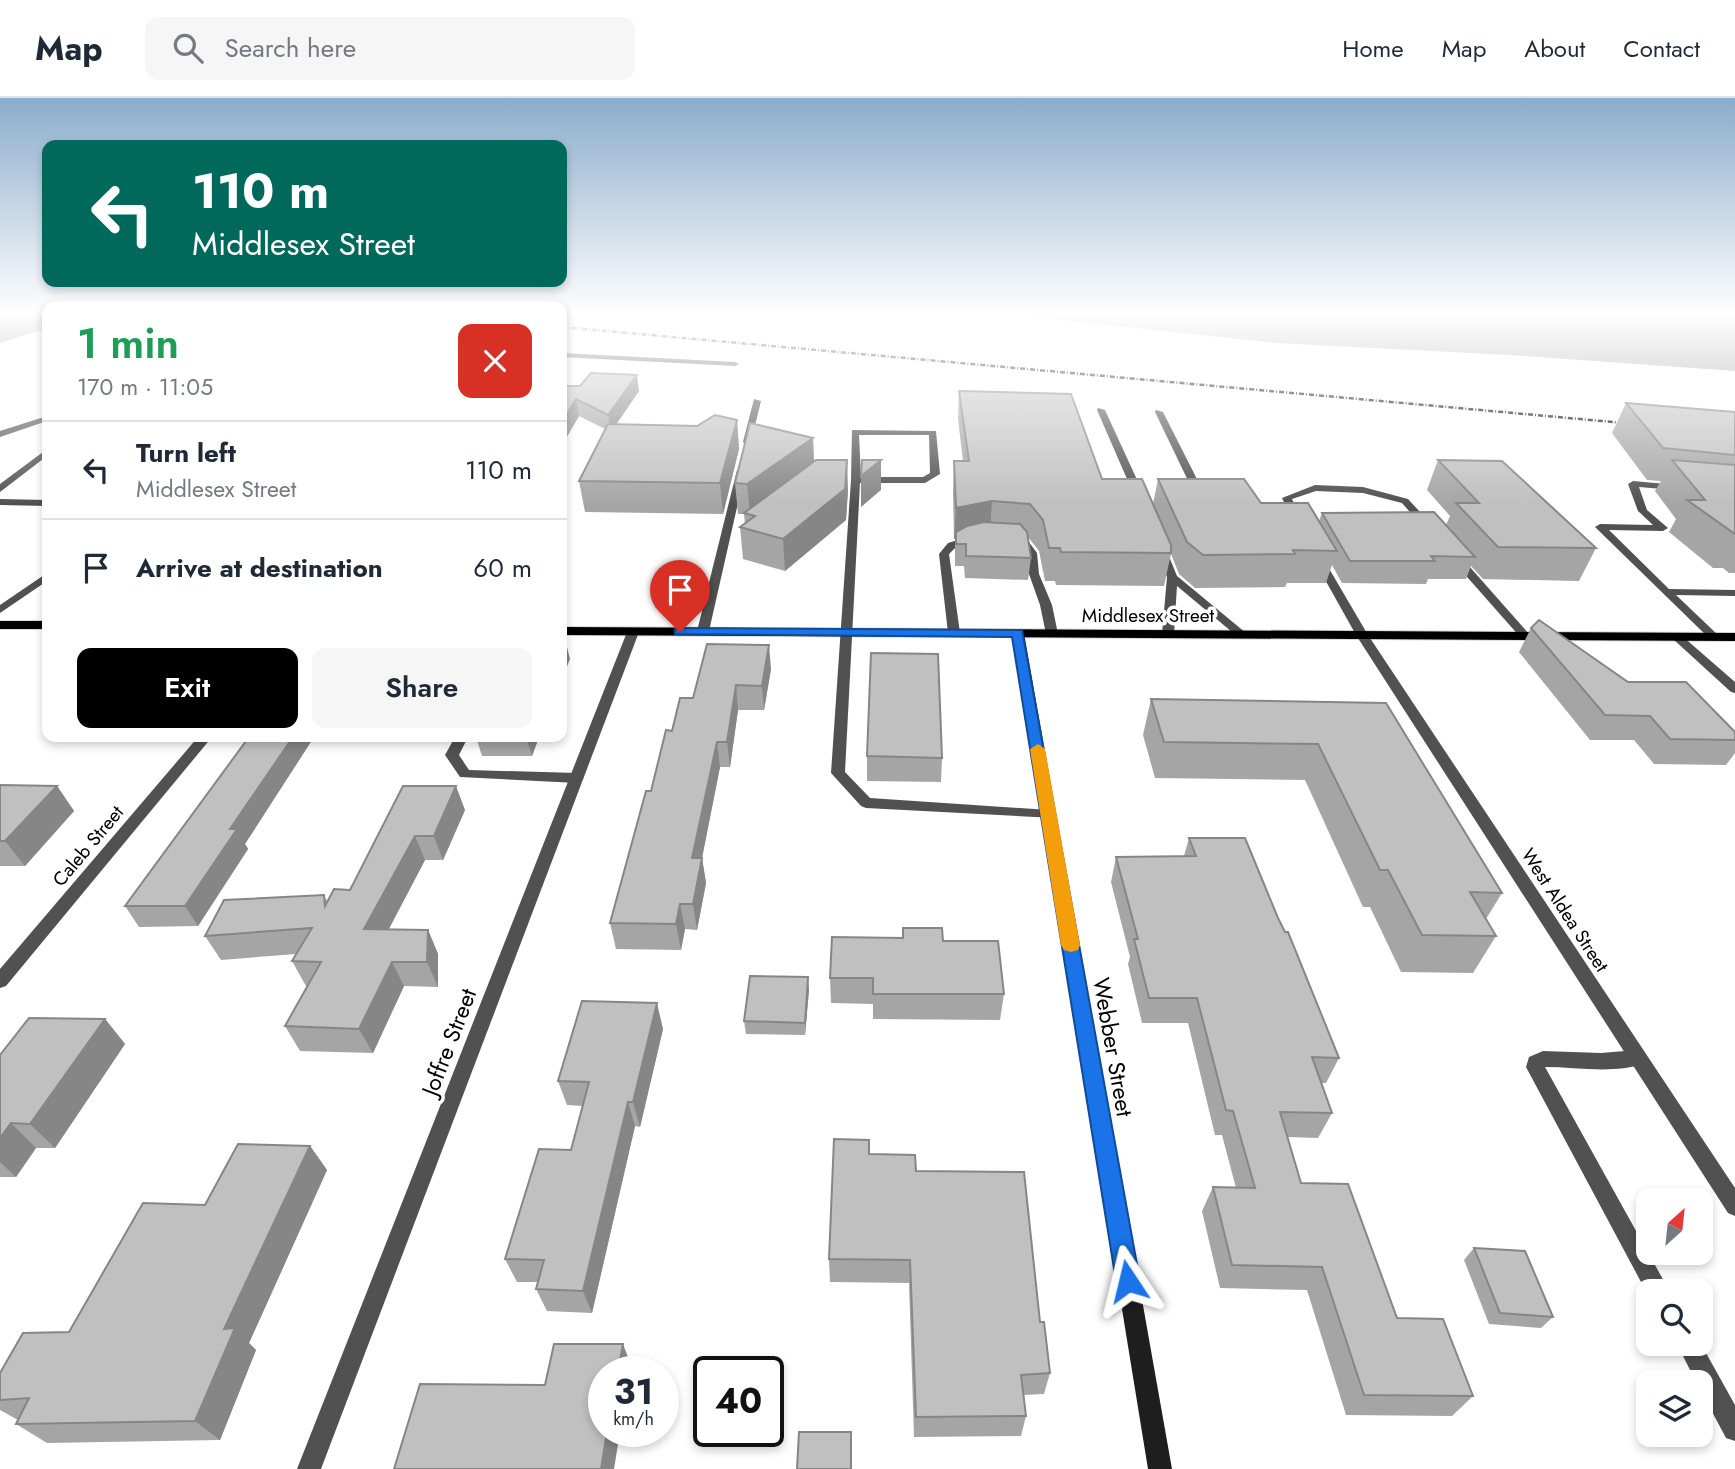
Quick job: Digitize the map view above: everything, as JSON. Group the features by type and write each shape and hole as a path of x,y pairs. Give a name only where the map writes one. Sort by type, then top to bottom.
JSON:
{"main road":[{"path":"0,625 42,625"},
{"name":"Middlesex Street","path":"567,631 1735,637"}],"street":[{"path":"745,454 757,401"},
{"path":"1101,410 1141,501 1154,501"},
{"path":"1159,412 1204,503 1191,502"},
{"path":"0,434 42,420"},
{"path":"856,480 925,480 935,474 933,433 855,432 856,480 838,773 866,803 1049,815"},
{"path":"0,489 42,456"},
{"path":"703,631 742,467"},
{"path":"1688,489 1633,484 1643,510 1663,528 1600,527 1715,638"},
{"path":"1300,526 1287,498 1315,488 1363,490 1405,501 1433,532"},
{"path":"0,502 42,503"},
{"path":"954,633 944,554 952,545 975,538 1022,540 1032,553 1034,574 1046,605 1052,634"},
{"path":"1157,539 1172,577 1168,634"},
{"name":"West Aldea Street","path":"1314,551 1362,635 1735,1206"},
{"path":"1451,553 1525,636"},
{"path":"1172,577 1242,635"},
{"path":"0,610 42,580"},
{"path":"1666,592 1735,593"},
{"name":"Joffre Street","path":"309,1469 633,632"},
{"name":"Webber Street","path":"1018,633 1160,1469"},
{"path":"1677,637 1735,689"},
{"name":"Caleb Street","path":"0,981 201,742"},
{"path":"458,742 452,755 465,774 578,778"},
{"path":"1637,1058 1543,1059 1536,1063 1535,1067 1652,1279"},
{"path":"1695,1356 1735,1429"}],"building":[{"path":"588,377 636,377 608,415 576,399 567,414 567,386 580,386"},
{"path":"959,391 1071,394 1102,479 1142,479 1171,545 1171,553 1061,552 1060,548 1049,548 1043,520 1030,504 992,501 956,508 954,461 969,461"},
{"path":"1626,403 1735,412 1735,455 1663,448"},
{"path":"715,415 737,420 720,483 579,481 608,424 697,426"},
{"path":"750,423 813,438 747,484 735,483"},
{"path":"816,460 847,460 845,489 783,539 740,527 755,516 744,513"},
{"path":"862,460 881,460 861,476"},
{"path":"1438,460 1502,461 1596,548 1498,547 1456,503 1479,503"},
{"path":"1672,460 1735,465 1735,534 1687,500 1705,500"},
{"path":"1158,479 1244,479 1261,503 1308,503 1337,551 1293,550 1295,554 1203,555 1187,542"},
{"path":"1434,512 1475,557 1431,556 1435,561 1350,561 1322,513"},
{"path":"984,522 1020,524 1027,532 1031,558 966,556 966,544 956,544 956,532"},
{"path":"1539,620 1628,682 1686,682 1735,732 1735,740 1670,739 1650,716 1605,715 1531,628"},
{"path":"707,644 769,645 762,686 736,685 727,742 717,742 692,858 702,858 693,904 680,904 676,924 610,923 646,791 651,791 666,730 672,731 680,698 693,698"},
{"path":"871,653 938,654 942,758 867,756"},
{"path":"1151,699 1386,703 1502,893 1470,892 1496,936 1422,935 1388,870 1380,870 1318,744 1164,742"},
{"path":"245,742 290,742 230,829 237,829 185,906 125,906"},
{"path":"0,785 57,786 5,841 0,841"},
{"path":"403,786 456,786 434,836 415,836 364,929 428,930 427,962 392,962 359,1029 285,1026 321,962 292,961 312,928 205,936 224,900 324,895 325,906 334,889 350,890"},
{"path":"1189,838 1245,838 1278,918 1285,932 1288,932 1339,1058 1312,1057 1332,1113 1280,1112 1301,1183 1348,1184 1397,1318 1443,1319 1473,1396 1364,1395 1322,1267 1232,1265 1213,1187 1255,1188 1233,1111 1226,1110 1197,998 1149,998 1134,939 1138,939 1116,857 1196,856"},
{"path":"903,928 942,928 943,941 998,941 1004,994 873,994 873,978 830,978 832,937 903,938"},
{"path":"750,976 808,977 805,1023 744,1021"},
{"path":"582,1001 657,1003 633,1102 628,1102 583,1291 536,1289 544,1260 505,1259 539,1149 571,1150 589,1082 558,1081"},
{"path":"29,1018 105,1019 30,1124 11,1123 0,1138 0,1055"},
{"path":"834,1139 869,1140 869,1154 915,1155 916,1171 1024,1172 1040,1322 1044,1322 1050,1373 1021,1375 1026,1416 916,1417 910,1260 829,1259"},
{"path":"238,1144 310,1146 224,1329 235,1328 195,1421 16,1424 29,1398 0,1400 0,1373 23,1333 69,1332 143,1203 205,1205"},
{"path":"1474,1248 1525,1251 1553,1317 1500,1313"},
{"path":"554,1344 623,1344 621,1356 588,1356 588,1447 605,1447 601,1469 394,1469 420,1384 545,1385"},
{"path":"799,1432 851,1432 851,1469 797,1469"}],"railway":[{"path":"1115,377 1635,424"}],"slow traffic":[{"path":"1038,749 1071,945"}],"route":[{"path":"680,632 1018,633 1128,1281"}]}
